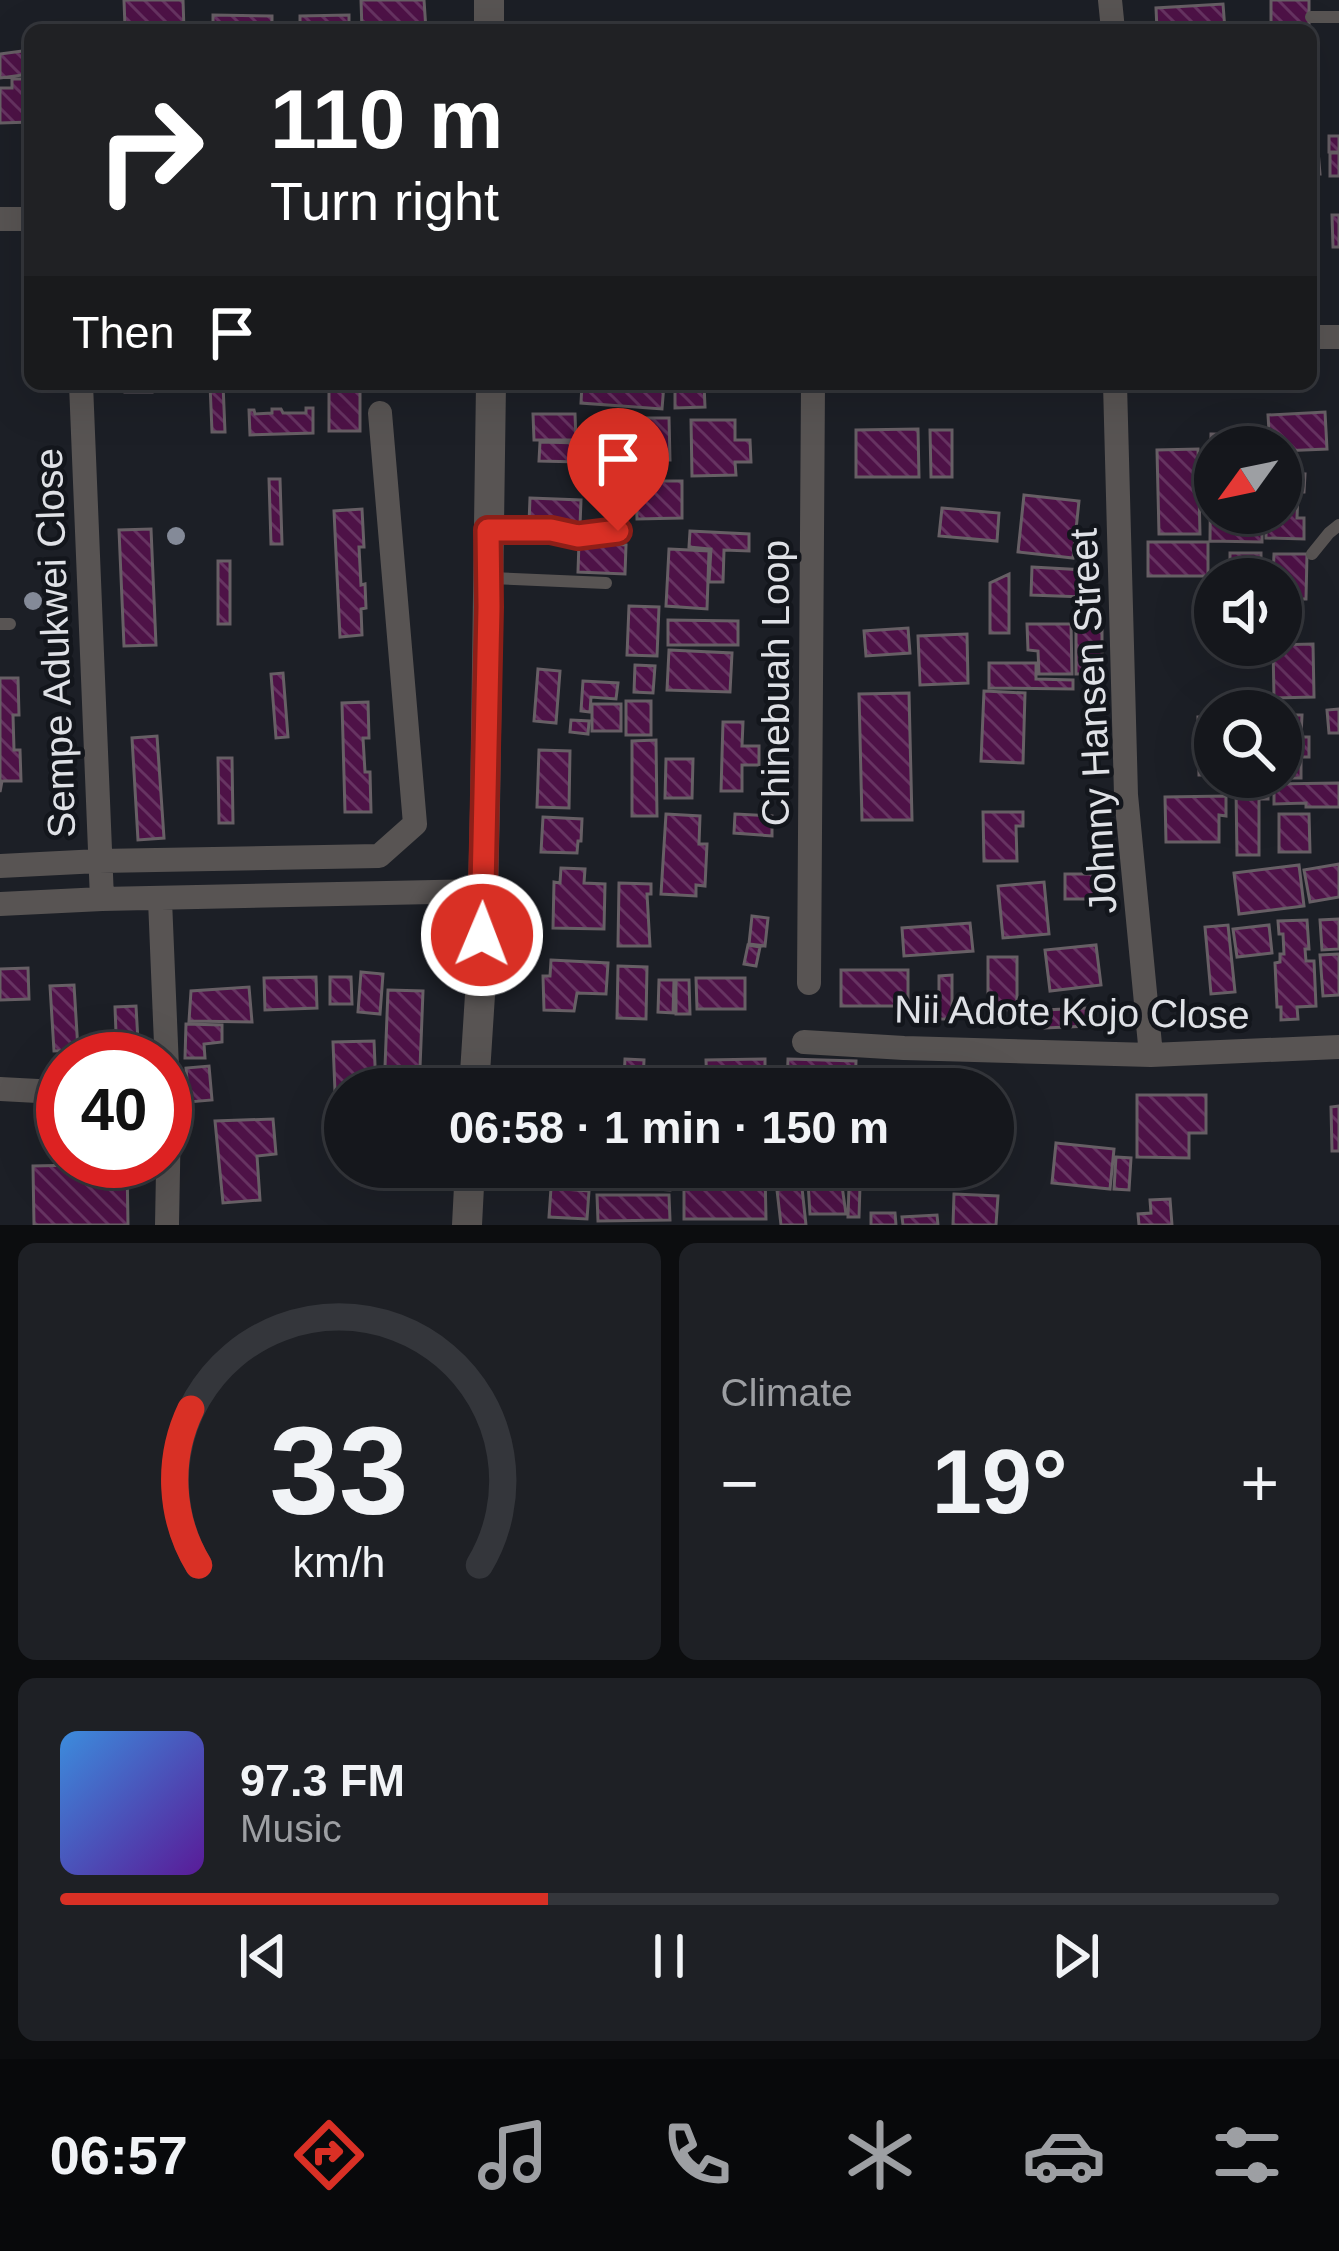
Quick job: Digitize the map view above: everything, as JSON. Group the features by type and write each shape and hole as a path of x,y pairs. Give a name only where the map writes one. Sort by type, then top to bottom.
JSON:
{"street":[{"name":"Sempe Adukwei Close","path":"81,390 102,899"},
{"path":"475,1068 481,979 491,390"},
{"name":"Chinebuah Loop","path":"809,983 813,390"},
{"name":"Johnny Hansen Street","path":"1115,390 1126,795 1151,1055"},
{"path":"0,866 379,856 415,824 380,413"},
{"path":"0,904 482,891"},
{"path":"160,900 164,1032"},
{"name":"Nii Adote Kojo Close","path":"804,1042 1151,1055 1339,1047"},
{"path":"0,1089 36,1093"},
{"path":"167,1188 167,1225"},
{"path":"466,1225 469,1188"}],"lane":[{"path":"1311,17 1339,17"},
{"path":"1312,554 1339,526"},
{"path":"488,530 551,530 578,536 618,531"},
{"path":"488,578 606,583"}],"building":[{"path":"124,0 183,0 184,24 125,24"},
{"path":"361,0 424,0 426,24 362,24"},
{"path":"1271,0 1309,0 1309,24 1271,24"},
{"path":"1223,4 1225,24 1157,24 1156,8"},
{"path":"213,15 272,16 272,24 213,24"},
{"path":"349,15 349,24 300,24 300,16"},
{"path":"24,51 24,75 0,78 0,54"},
{"path":"12,79 24,79 24,122 0,123 0,88 12,88"},
{"path":"1329,136 1339,136 1339,152 1329,152"},
{"path":"1330,153 1339,153 1339,176 1330,176"},
{"path":"1332,215 1339,215 1339,247 1333,247"},
{"path":"210,390 223,390 225,432 212,432"},
{"path":"329,390 360,390 360,431 329,431"},
{"path":"582,390 664,390 662,409 581,403"},
{"path":"675,390 704,390 705,407 675,408"},
{"path":"306,408 313,408 313,433 250,435 249,410 255,414 272,413 272,409 306,413"},
{"path":"1325,412 1327,449 1302,450 1302,426 1269,426 1268,415"},
{"path":"533,414 575,414 576,440 534,440"},
{"path":"617,418 669,418 670,460 658,460 658,472 632,473 632,459 617,460"},
{"path":"691,420 735,420 735,440 750,440 751,462 735,462 736,475 692,476"},
{"path":"918,429 919,477 856,477 856,430"},
{"path":"930,430 952,430 952,477 931,477"},
{"path":"540,442 581,443 580,462 539,461"},
{"path":"1194,449 1194,534 1159,534 1157,450"},
{"path":"269,479 280,479 282,544 271,544"},
{"path":"636,481 682,481 682,518 637,519"},
{"path":"1024,495 1079,501 1073,558 1018,552"},
{"path":"530,498 581,500 580,525 529,523"},
{"path":"942,508 999,513 997,541 939,536"},
{"path":"362,509 364,547 359,547 366,608 361,609 362,635 340,637 334,511"},
{"path":"1304,518 1304,539 1266,538 1266,534 1302,534"},
{"path":"151,529 156,645 124,646 119,530"},
{"path":"690,531 749,534 749,551 724,550 723,582 709,582 711,549 689,547"},
{"path":"1210,534 1262,534 1262,542 1210,541"},
{"path":"579,542 626,545 625,574 578,572"},
{"path":"1148,542 1208,542 1208,558 1194,558 1194,576 1148,576"},
{"path":"669,549 709,551 707,609 666,606"},
{"path":"1230,553 1261,553 1261,558 1230,558"},
{"path":"1274,554 1307,554 1306,599 1302,599 1302,558 1274,558"},
{"path":"218,561 230,561 230,624 218,624"},
{"path":"1032,567 1085,570 1084,597 1031,595"},
{"path":"1009,574 1009,633 990,633 990,583"},
{"path":"629,606 659,607 657,656 627,655"},
{"path":"668,620 738,621 738,645 668,645"},
{"path":"1076,621 1091,621 1091,627 1102,628 1102,674 1076,674"},
{"path":"1027,624 1071,624 1072,674 1039,674 1038,651 1028,650"},
{"path":"908,628 910,653 866,656 864,631"},
{"path":"967,634 968,683 920,685 918,636"},
{"path":"1302,644 1313,644 1314,697 1302,697 1302,690 1274,690 1273,666 1302,666"},
{"path":"669,650 732,653 730,692 667,690"},
{"path":"989,663 1036,663 1036,679 1073,680 1073,689 989,688"},
{"path":"635,665 655,666 653,693 634,692"},
{"path":"538,669 560,671 556,723 534,721"},
{"path":"283,673 288,737 276,738 271,674"},
{"path":"0,678 18,678 14,750 20,750 21,781 2,781 0,792"},
{"path":"583,681 618,683 616,699 591,697 590,712 581,711"},
{"path":"984,691 1025,693 1023,763 981,761"},
{"path":"909,693 912,820 862,820 859,694"},
{"path":"626,701 651,701 651,735 626,735"},
{"path":"368,702 369,738 363,738 371,812 345,812 342,703"},
{"path":"592,704 621,704 621,731 592,731"},
{"path":"1339,709 1339,733 1329,733 1327,710"},
{"path":"571,720 589,721 588,734 570,732"},
{"path":"723,722 743,722 742,746 759,746 759,765 742,765 742,791 721,791"},
{"path":"157,736 164,838 138,840 132,738"},
{"path":"1302,737 1309,737 1309,757 1302,757"},
{"path":"656,740 657,816 632,816 632,741"},
{"path":"539,750 570,751 569,808 537,807"},
{"path":"218,758 232,758 233,823 219,823"},
{"path":"666,759 693,759 692,798 665,798"},
{"path":"1339,783 1339,807 1274,804 1274,798 1302,798 1302,784"},
{"path":"1165,797 1226,798 1226,816 1219,815 1219,842 1166,842"},
{"path":"1236,798 1268,798 1259,799 1259,855 1237,855"},
{"path":"983,812 1023,812 1023,826 1016,826 1017,861 984,861"},
{"path":"666,814 700,816 699,844 707,844 705,886 696,885 696,896 661,894"},
{"path":"735,814 772,816 772,836 734,833"},
{"path":"1279,814 1309,814 1310,852 1279,852"},
{"path":"543,817 582,819 577,853 541,852"},
{"path":"1339,864 1339,897 1310,902 1304,870"},
{"path":"1299,865 1304,906 1239,914 1234,873"},
{"path":"561,868 585,869 584,883 605,884 604,929 553,928 554,882 560,883"},
{"path":"1065,874 1099,874 1099,899 1065,899"},
{"path":"1044,882 1049,934 1003,938 998,886"},
{"path":"619,883 651,884 651,894 647,894 650,946 618,946"},
{"path":"752,916 768,918 765,946 749,944"},
{"path":"1339,919 1339,949 1322,950 1320,920"},
{"path":"1307,920 1306,961 1314,961 1316,1006 1297,1007 1298,1019 1281,1020 1275,963 1284,954 1278,921"},
{"path":"970,923 973,951 904,956 902,928"},
{"path":"1228,925 1235,992 1211,994 1205,927"},
{"path":"1269,925 1272,953 1237,957 1233,929"},
{"path":"748,945 760,947 756,966 744,964"},
{"path":"1096,945 1101,985 1050,991 1045,950"},
{"path":"1339,954 1339,995 1323,996 1320,955"},
{"path":"988,957 1017,957 1017,1010 988,1009"},
{"path":"551,960 608,963 606,994 577,993 574,1011 544,1010 543,976 550,976"},
{"path":"618,966 647,967 646,1019 617,1018"},
{"path":"28,968 29,999 0,1000 0,969"},
{"path":"841,970 908,970 908,1006 841,1006"},
{"path":"361,972 383,974 380,1014 358,1012"},
{"path":"952,975 952,1019 939,1019 939,976"},
{"path":"316,977 317,1008 265,1010 264,978"},
{"path":"330,977 351,977 352,1004 330,1004"},
{"path":"696,978 745,978 745,1009 697,1009"},
{"path":"659,980 674,980 673,1013 658,1012"},
{"path":"676,980 689,980 690,1014 676,1014"},
{"path":"74,985 77,1032 53,1032 50,986"},
{"path":"249,987 252,1022 189,1021 191,991"},
{"path":"388,990 423,991 420,1068 385,1067"},
{"path":"136,1006 137,1032 116,1032 115,1007"},
{"path":"1087,1008 1089,1026 1045,1028 1044,1010"},
{"path":"186,1024 222,1025 222,1042 204,1044 205,1058 192,1058 192,1032 186,1032"},
{"path":"374,1041 375,1068 334,1068 333,1042"},
{"path":"625,1059 644,1060 644,1068 625,1068"},
{"path":"765,1059 765,1068 706,1068 706,1060"},
{"path":"788,1059 856,1061 856,1068 788,1068"},
{"path":"209,1066 212,1100 192,1102 192,1067"},
{"path":"1137,1095 1206,1095 1206,1133 1189,1133 1189,1158 1137,1157"},
{"path":"1339,1106 1339,1151 1332,1151 1331,1107"},
{"path":"273,1119 276,1154 257,1156 260,1200 223,1203 215,1121"},
{"path":"1056,1143 1114,1149 1110,1189 1052,1183"},
{"path":"1116,1157 1131,1158 1129,1190 1114,1189"},
{"path":"33,1166 36,1188 127,1188 128,1225 34,1225"},
{"path":"551,1188 589,1191 587,1219 549,1217"},
{"path":"684,1188 765,1188 766,1219 684,1219"},
{"path":"802,1188 806,1225 781,1225 777,1190"},
{"path":"808,1188 842,1188 846,1214 810,1214"},
{"path":"849,1188 860,1188 859,1217 848,1217"},
{"path":"954,1194 998,1196 996,1225 953,1225"},
{"path":"597,1195 669,1195 670,1220 598,1221"},
{"path":"1170,1199 1172,1225 1139,1225 1138,1214 1151,1213 1150,1200"},
{"path":"871,1213 895,1213 896,1225 871,1225"},
{"path":"937,1215 938,1225 903,1225 902,1217"}],"route":[{"path":"482,935 488,530 551,530 578,536 618,531"}]}
